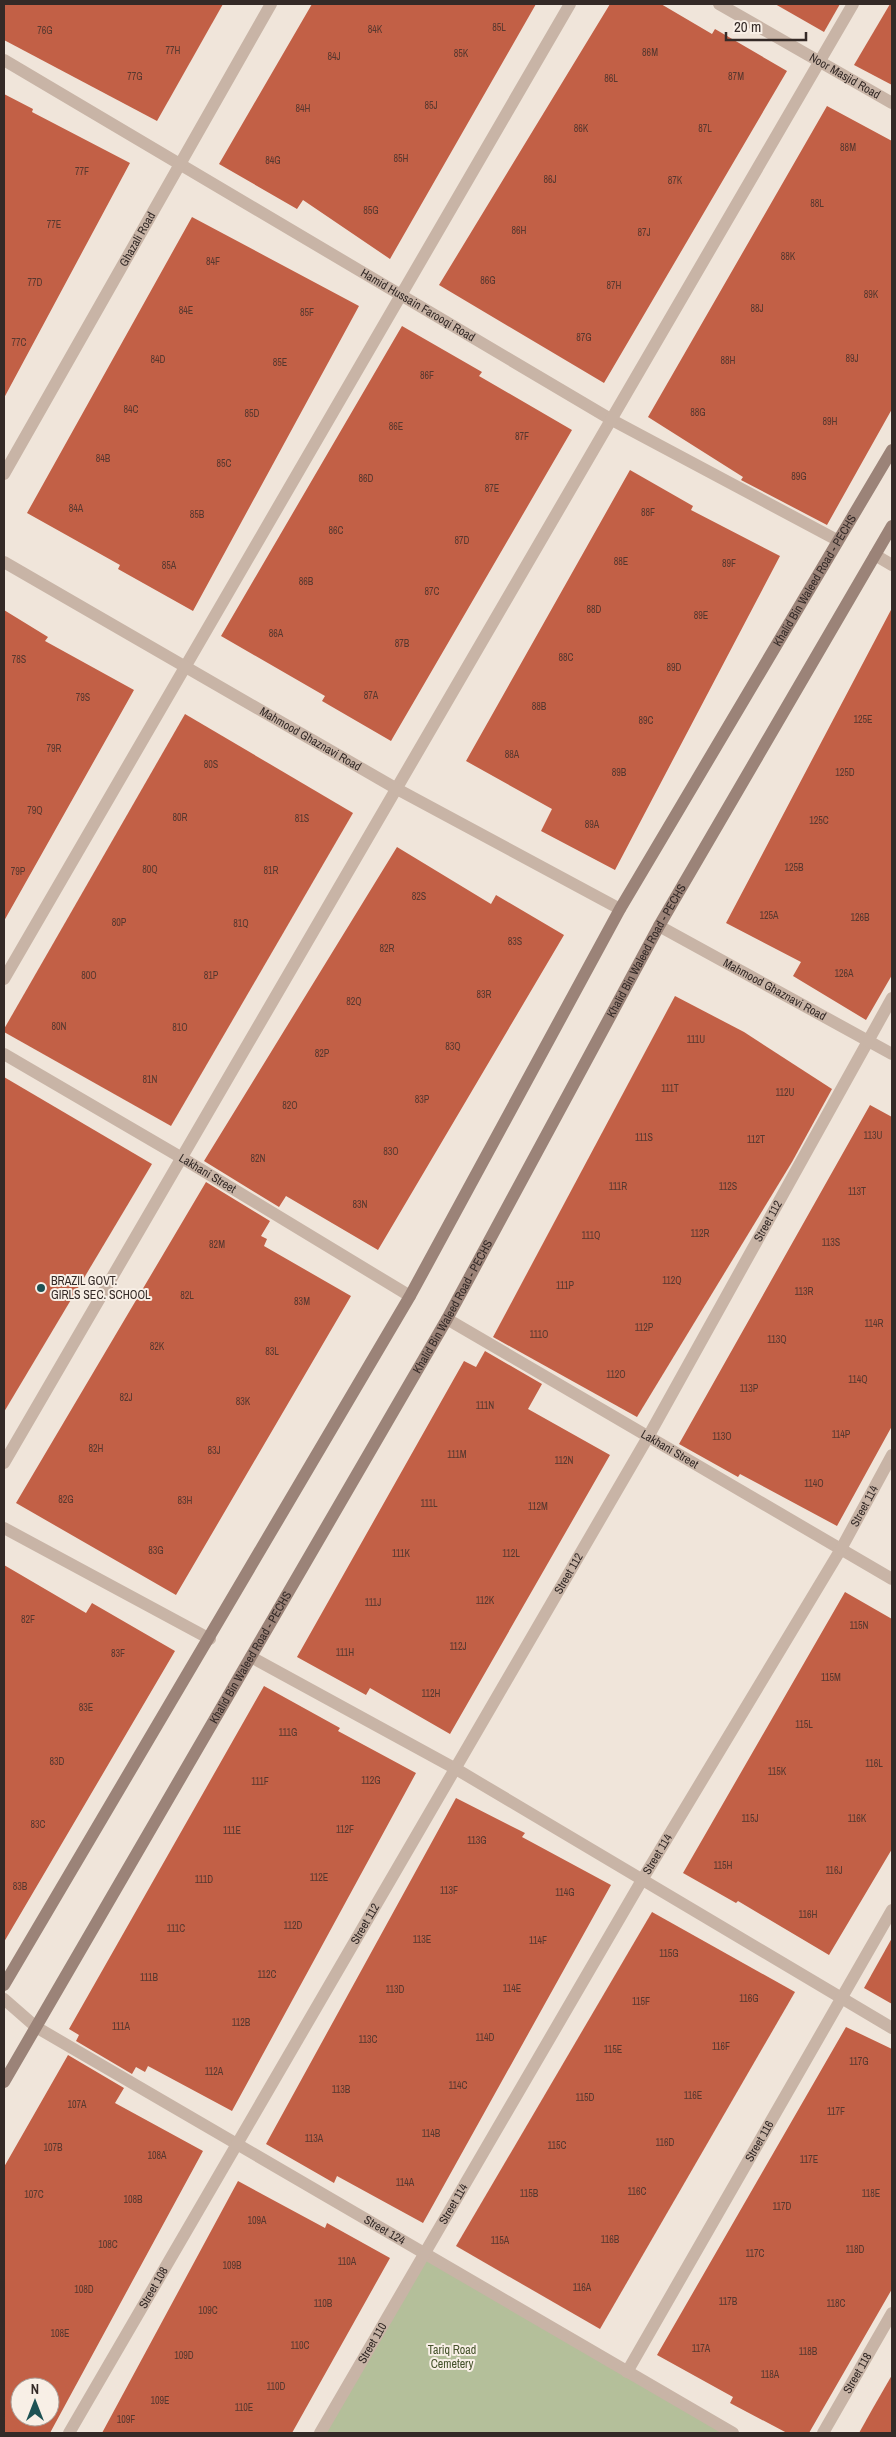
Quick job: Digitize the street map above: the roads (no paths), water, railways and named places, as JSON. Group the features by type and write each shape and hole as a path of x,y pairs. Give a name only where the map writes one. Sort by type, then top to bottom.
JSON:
{"main road":[{"name":"Khalid Bin Waleed Road - PECHS","path":"4,1985 210,1639 410,1296 620,909 892,450"},
{"name":"Khalid Bin Waleed Road - PECHS","path":"4,2082 447,1319 659,926 892,526"}],"street":[{"name":"Ghazali Road","path":"4,474 271,4"},
{"path":"4,979 399,295 570,4"},
{"name":"Noor Masjid Road","path":"719,4 892,103"},
{"path":"4,1463 853,4"},
{"name":"Hamid Hussain Farooqi Road","path":"4,60 612,420 837,540"},
{"path":"875,555 892,565"},
{"name":"Mahmood Ghaznavi Road","path":"4,562 396,789 620,909"},
{"name":"Mahmood Ghaznavi Road","path":"659,926 868,1039 892,1054"},
{"name":"Street 112","path":"238,2145 648,1437 892,998"},
{"name":"Lakhani Street","path":"4,1054 182,1158 410,1296"},
{"name":"Lakhani Street","path":"447,1319 892,1579"},
{"name":"Street 114","path":"425,2254 642,1880 841,1549 892,1455"},
{"path":"4,1528 210,1639"},
{"path":"251,1657 456,1769 892,2028"},
{"name":"Street 116","path":"627,2372 892,1910"},
{"name":"Street 124","path":"4,1999 36,2028 733,2433"},
{"name":"Street 108","path":"69,2433 238,2145"},
{"name":"Street 110","path":"320,2433 425,2254"},
{"name":"Street 118","path":"823,2433 892,2313"}],"place":[{"name":"BRAZIL GOVT. GIRLS SEC. SCHOOL","path":"41,1288"}],"park label":[{"name":"Tariq Road Cemetery","path":"452,2357"}]}
